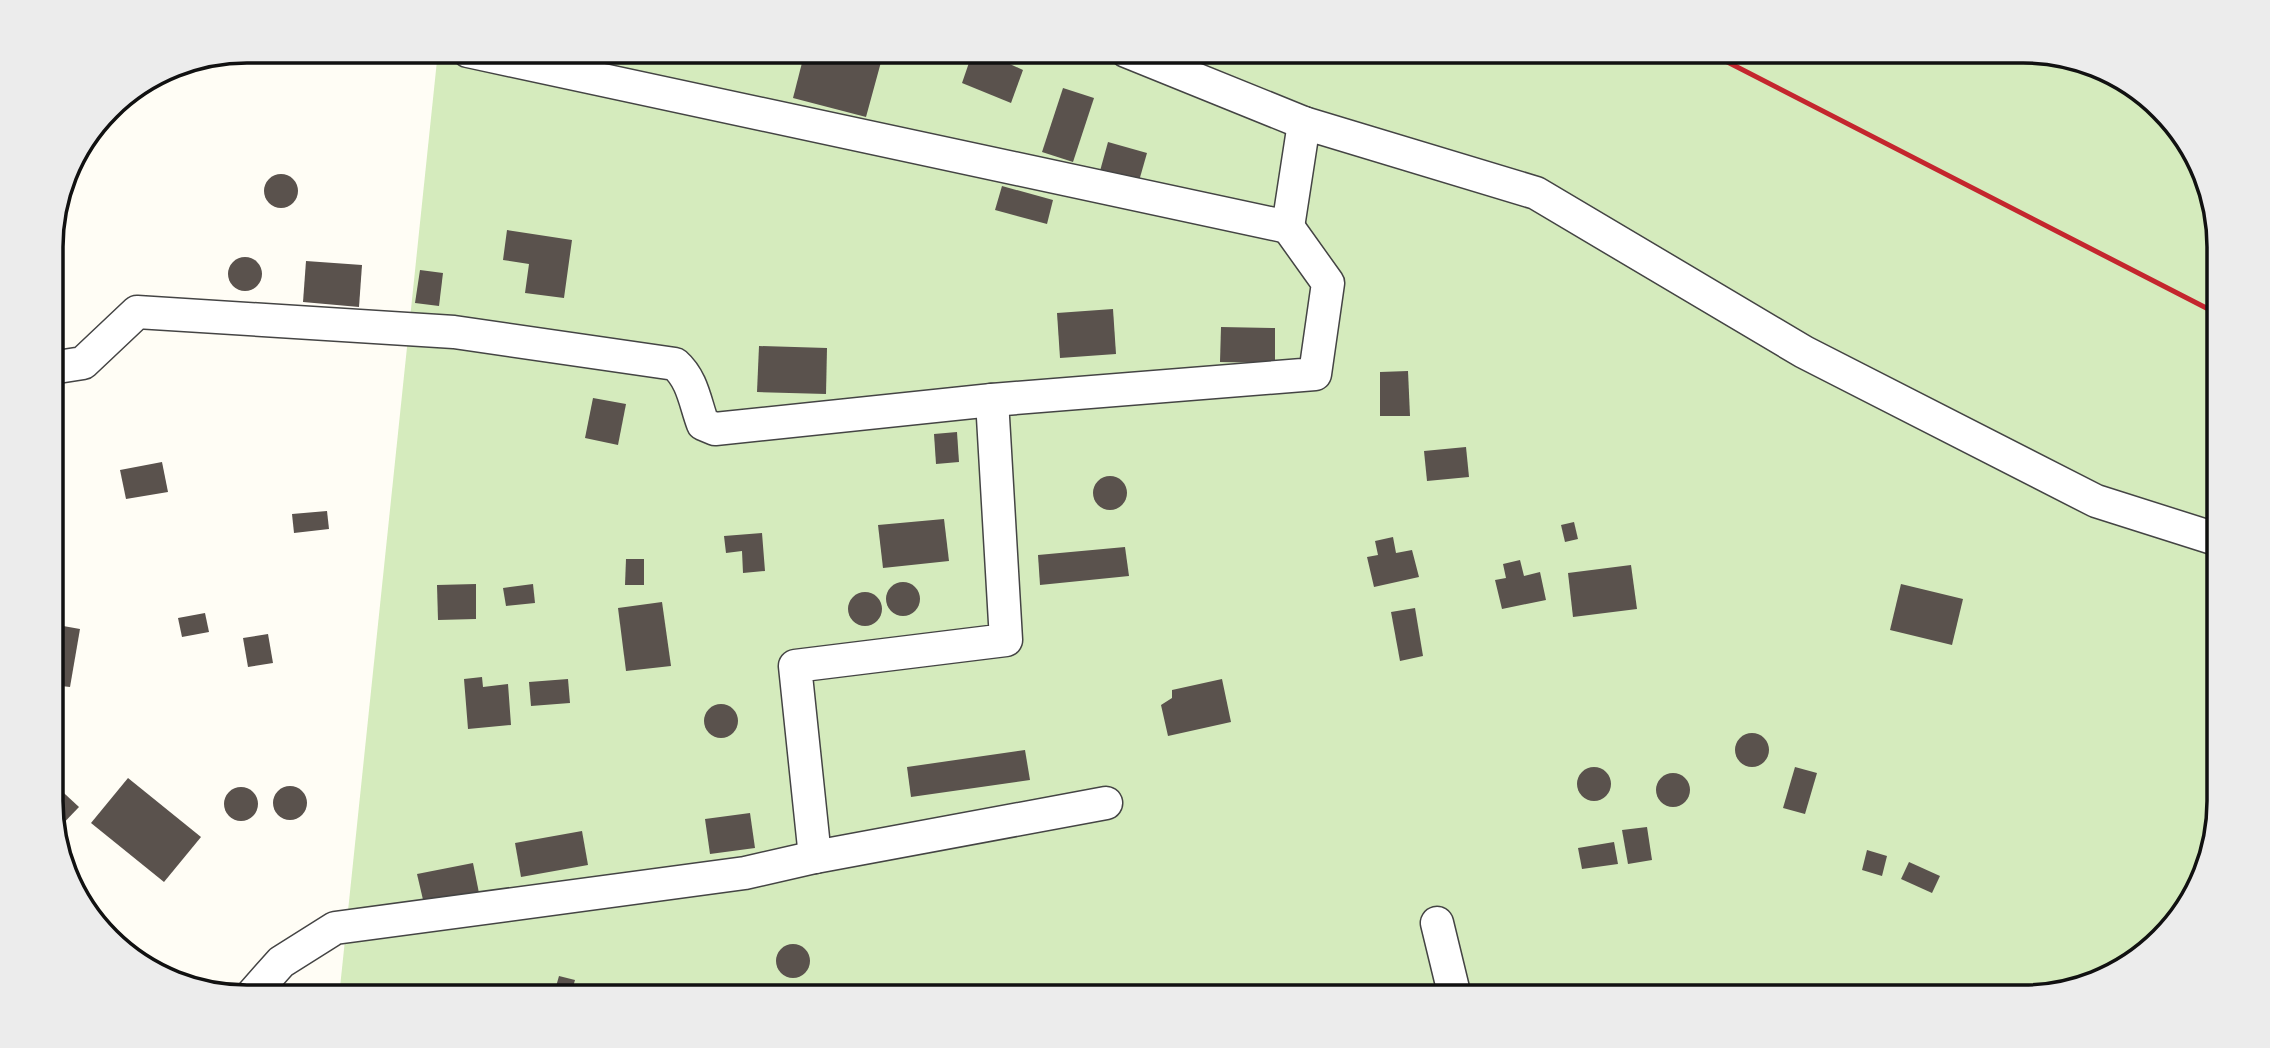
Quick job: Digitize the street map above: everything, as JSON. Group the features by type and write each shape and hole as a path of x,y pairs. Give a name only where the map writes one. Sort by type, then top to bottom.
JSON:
{"street":[{"path":"63,366 83,363 137,312 454,332 675,364 685,372 703,424 715,429 992,400 1315,374 1328,283 1288,227 524,63"},
{"path":"1156,63 1304,123 1536,193 1804,352 2096,501 2207,536"},
{"path":"1288,227 1304,123"},
{"path":"815,857 795,666 1006,640 992,400"},
{"path":"261,985 281,962 335,928 745,873 815,857 1106,803"},
{"path":"1437,923 1452,985"}],"green space":[{"path":"437,63 2023,63 2070,69 2093,77 2135,101 2169,135 2193,177 2201,200 2207,247 2205,825 2193,871 2169,913 2144,939 2104,966 2082,975 2035,985 340,985"}],"building":[{"path":"802,63 881,63 866,117 793,98"},
{"path":"969,63 1008,63 1023,70 1011,103 962,83"},
{"path":"1063,88 1094,98 1073,162 1042,152"},
{"path":"1108,142 1147,153 1139,181 1100,171"},
{"path":"281,174 293,179 298,191 293,203 281,208 269,203 264,191 269,179"},
{"path":"1002,186 1053,200 1047,224 995,210"},
{"path":"507,230 572,240 564,298 525,293 529,264 503,260"},
{"path":"245,257 257,262 262,274 257,286 245,291 233,286 228,274 233,262"},
{"path":"306,261 362,265 359,307 303,302"},
{"path":"420,270 443,273 439,306 415,303"},
{"path":"1113,309 1116,354 1060,358 1057,313"},
{"path":"1221,327 1275,328 1275,363 1220,362"},
{"path":"759,346 827,348 826,394 757,392"},
{"path":"1408,371 1410,416 1380,416 1380,372"},
{"path":"593,398 626,404 618,445 585,438"},
{"path":"957,432 959,462 936,464 934,434"},
{"path":"1466,447 1469,477 1427,481 1424,451"},
{"path":"162,462 168,492 126,499 120,470"},
{"path":"1110,476 1122,481 1127,493 1122,505 1110,510 1098,505 1093,493 1098,481"},
{"path":"327,511 329,529 294,533 292,514"},
{"path":"944,519 949,561 883,568 878,525"},
{"path":"1574,522 1578,539 1565,542 1561,525"},
{"path":"762,533 765,571 743,573 742,551 726,553 724,536"},
{"path":"1393,537 1396,553 1412,550 1419,577 1374,587 1367,557 1378,555 1375,541"},
{"path":"1125,547 1129,576 1040,585 1038,555"},
{"path":"626,559 644,559 644,585 625,585"},
{"path":"1520,560 1524,576 1540,572 1546,600 1502,609 1495,580 1506,578 1503,564"},
{"path":"1631,565 1637,609 1573,617 1568,573"},
{"path":"903,582 915,587 920,599 915,611 903,616 891,611 886,599 891,587"},
{"path":"476,584 476,619 438,620 437,585"},
{"path":"533,584 535,603 506,606 503,588"},
{"path":"1901,584 1963,599 1952,645 1890,630"},
{"path":"865,592 877,597 882,609 877,621 865,626 853,621 848,609 853,597"},
{"path":"662,602 671,666 626,671 618,608"},
{"path":"1415,608 1423,656 1400,661 1391,612"},
{"path":"205,613 209,632 182,637 178,618"},
{"path":"63,626 80,629 70,687 63,686"},
{"path":"268,634 273,663 248,667 243,638"},
{"path":"482,677 483,687 508,684 511,725 468,729 464,679"},
{"path":"568,679 570,703 531,706 529,682"},
{"path":"1222,679 1231,722 1168,736 1161,705 1172,698 1172,690"},
{"path":"721,704 733,709 738,721 733,733 721,738 709,733 704,721 709,709"},
{"path":"1752,733 1764,738 1769,750 1764,762 1752,767 1740,762 1735,750 1740,738"},
{"path":"1025,750 1030,780 911,797 907,767"},
{"path":"1594,767 1606,772 1611,784 1606,796 1594,801 1582,796 1577,784 1582,772"},
{"path":"1795,767 1817,773 1805,814 1783,808"},
{"path":"1673,773 1685,778 1690,790 1685,802 1673,807 1661,802 1656,790 1661,778"},
{"path":"128,778 201,837 164,882 91,823"},
{"path":"290,786 302,791 307,803 302,815 290,820 278,815 273,803 278,791"},
{"path":"241,787 253,792 258,804 253,816 241,821 229,816 224,804 229,792"},
{"path":"63,792 79,807 65,822"},
{"path":"750,813 755,848 710,854 705,819"},
{"path":"1647,827 1652,860 1628,864 1622,830"},
{"path":"582,831 588,865 521,877 515,843"},
{"path":"1614,842 1618,864 1582,869 1578,848"},
{"path":"1867,850 1887,856 1882,876 1862,870"},
{"path":"1909,862 1940,876 1932,893 1901,879"},
{"path":"473,863 479,893 424,904 417,874"},
{"path":"793,944 805,949 810,961 805,973 793,978 781,973 776,961 781,949"},
{"path":"559,976 575,980 574,985 556,985"}],"railway":[{"path":"1729,63 2207,308"}]}
